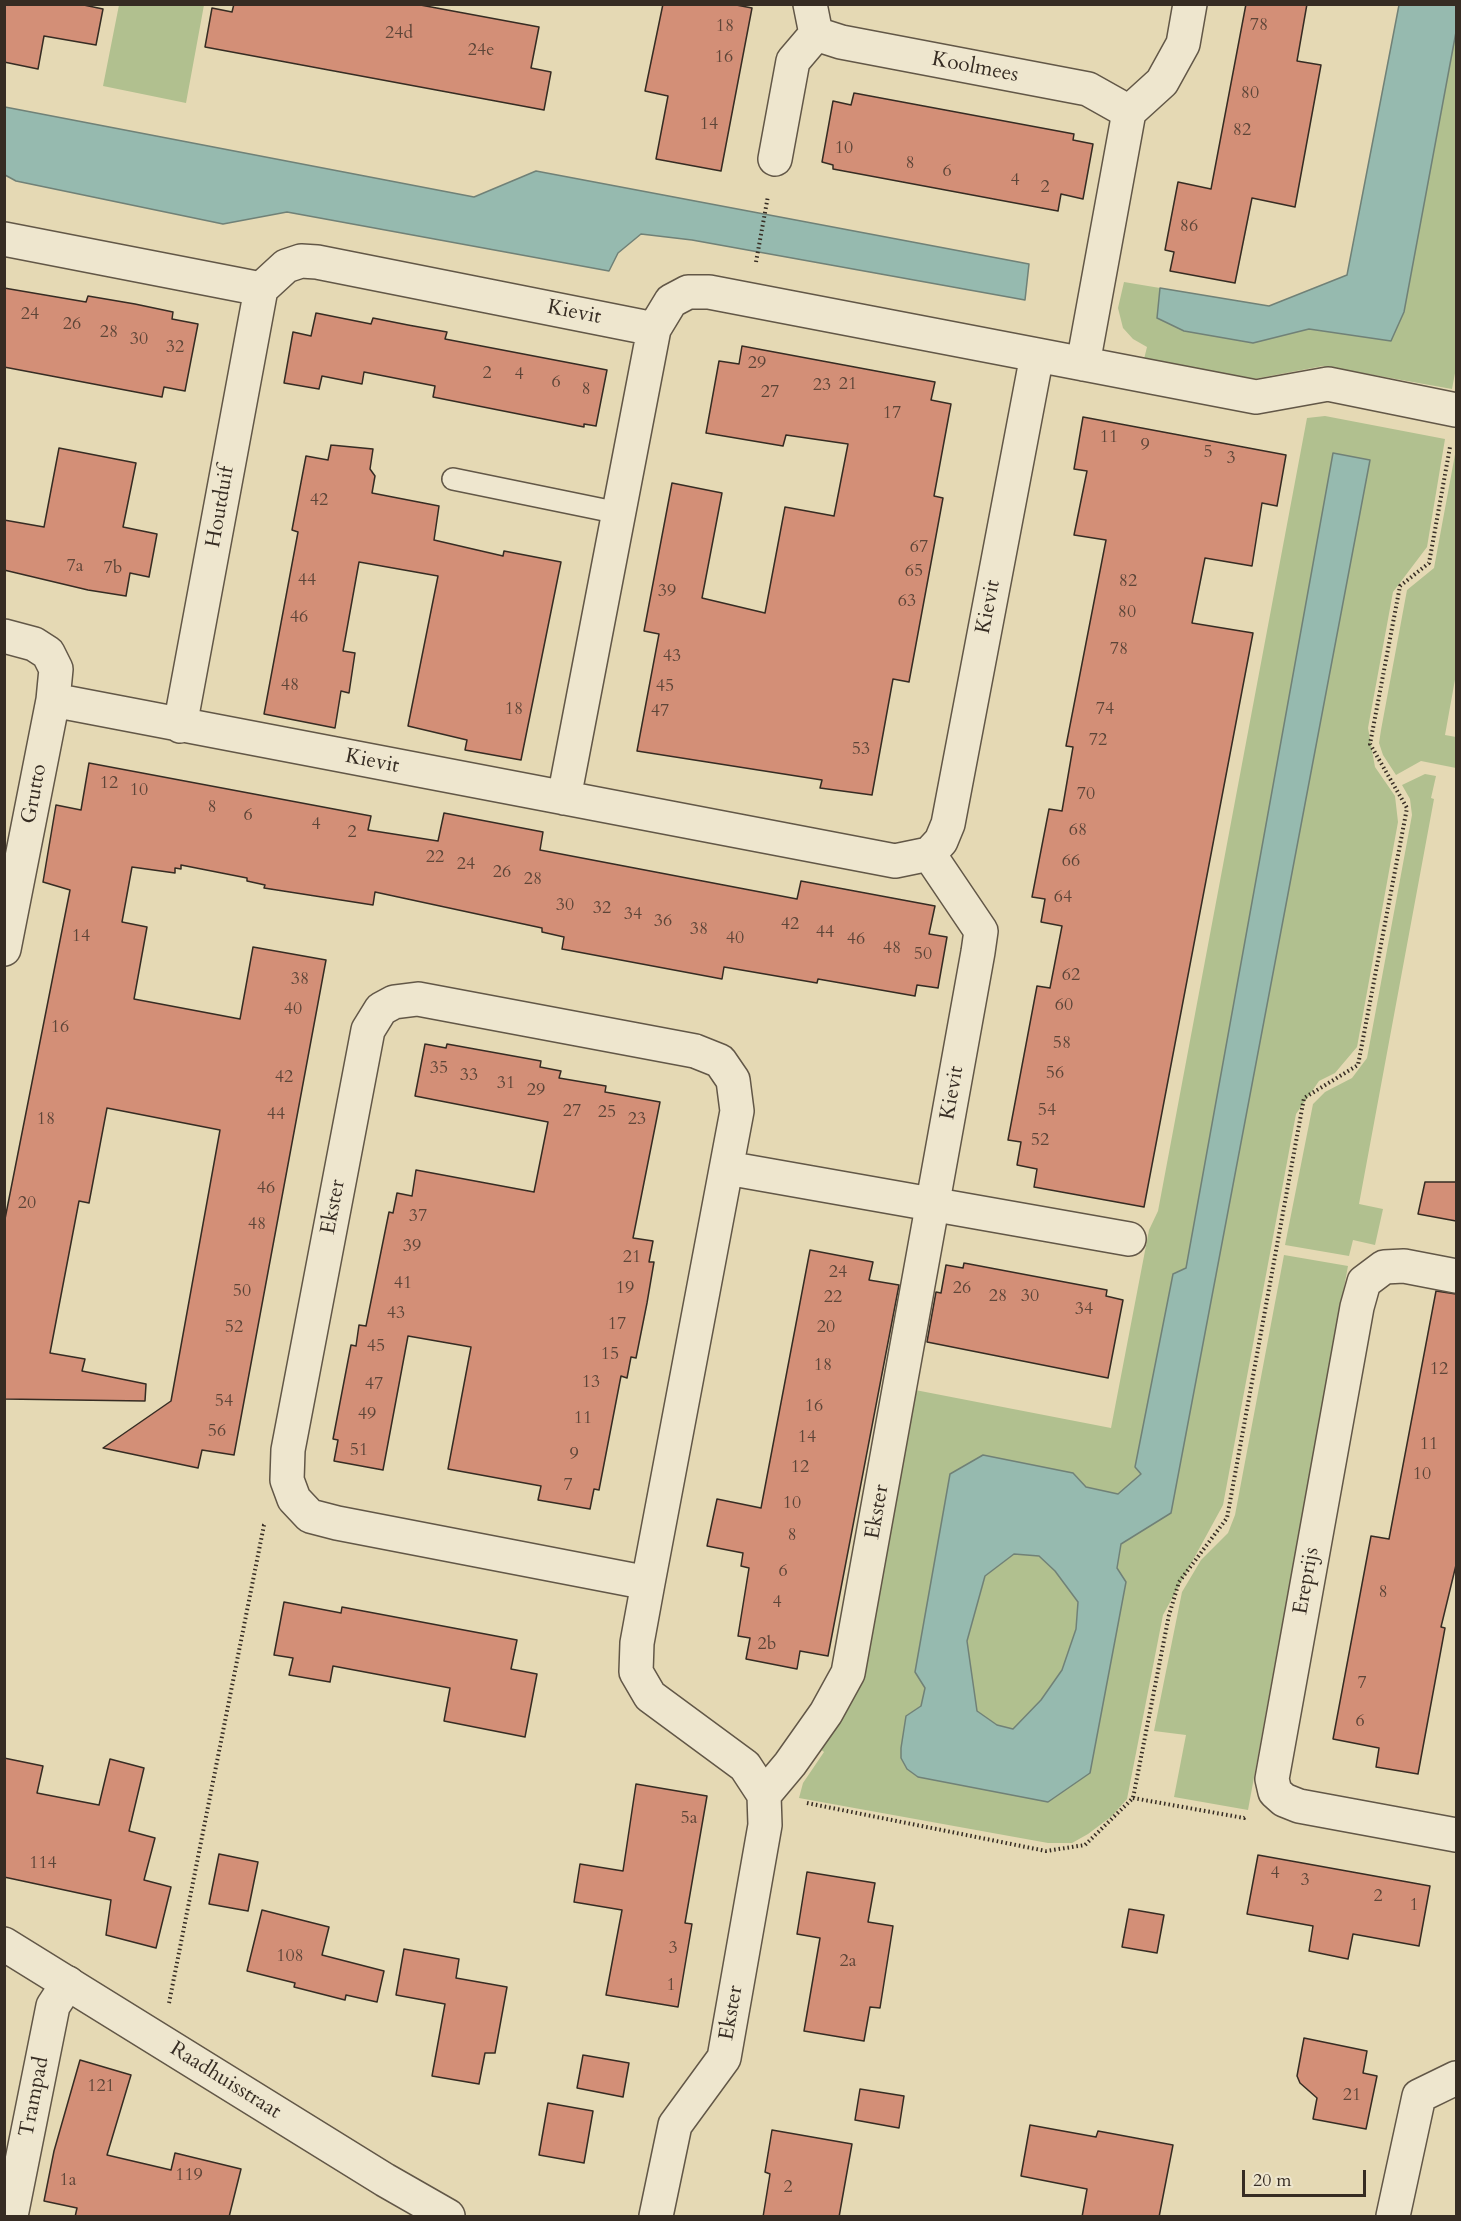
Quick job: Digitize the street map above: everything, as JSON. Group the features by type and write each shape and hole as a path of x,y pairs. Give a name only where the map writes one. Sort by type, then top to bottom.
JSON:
{"street":[{"path":"1083,364 1129,112 1162,82 1183,44 1190,4"},
{"name":"Koolmees","path":"775,159 793,61 813,19 841,42 1088,89 1129,112"},
{"path":"4,239 261,289"},
{"name":"Kievit","path":"261,289 286,266 301,261 654,328"},
{"name":"Houtduif","path":"180,726 261,289"},
{"path":"564,798 654,328 671,300 688,292 709,292 1256,397 1328,384 1454,424"},
{"name":"Kievit","path":"180,726 895,861 929,855 941,841 948,824 1037,354"},
{"name":"Grutto","path":"4,636 34,644 48,653 56,669 53,700 10,886 4,949"},
{"path":"53,700 180,726"},
{"name":"Kievit","path":"929,855 981,931 932,1204"},
{"name":"Ekster","path":"294,1499 287,1480 288,1450 368,1030 381,1009 394,1002 418,999 695,1051 720,1061 733,1080 737,1111 637,1643 636,1672 650,1696 745,1766 764,1795 765,1825 724,2058 675,2125 656,2217"},
{"path":"727,1168 1129,1239"},
{"name":"Ekster","path":"764,1795 826,1713 848,1673 932,1204"},
{"name":"Ereprijs","path":"1275,1792 1272,1779 1274,1766 1357,1307 1364,1282 1384,1267 1404,1266 1456,1276"},
{"path":"294,1499 310,1516 337,1523 648,1583"},
{"path":"1275,1792 1284,1800 1299,1806 1456,1835"},
{"name":"Raadhuisstraat","path":"4,1944 447,2217"},
{"name":"Trampad","path":"11,2217 53,2006 68,1983"},
{"path":"1393,2217 1419,2096 1456,2078"}],"lane":[{"path":"453,479 620,513"}],"path":[{"path":"755,264 767,199"},
{"path":"764,1795 1046,1851 1085,1845 1133,1798 1169,1615 1179,1582 1227,1518 1304,1098 1358,1065 1407,808 1370,744 1400,586 1429,563 1454,424"},
{"path":"162,2042 264,1525 294,1499"},
{"path":"1133,1798 1245,1818 1275,1792"}],"green space":[{"path":"119,5 204,5 186,103 103,86"},
{"path":"1456,32 1456,368 1452,389 1323,366 1254,379 1144,359 1147,347 1133,339 1123,328 1118,308 1124,282 1160,288 1157,318 1253,343 1309,329 1391,341 1404,312"},
{"path":"1325,416 1445,439 1427,547 1393,592 1368,728 1375,767 1395,796 1398,822 1357,1047 1335,1073 1319,1081 1296,1114 1223,1505 1163,1615 1127,1799 1112,1816 1072,1843 1048,1843 799,1798 803,1783 824,1752 814,1744 910,1389 1111,1428 1149,1230 1158,1211 1307,418","holes":["1369,460 1171,1513 1121,1543 1117,1568 1048,1802 918,1777 907,1769 901,1758 906,1716 921,1706 925,1688 915,1672 950,1474 1073,1473 1086,1487 1118,1494 1141,1474 1173,1274 1186,1268"]},
{"path":"1456,449 1456,674 1445,735 1456,737 1456,768 1421,761 1396,775 1383,755 1379,743 1381,730 1407,590 1434,568"},
{"path":"1425,774 1436,776 1431,798 1434,799 1359,1204 1383,1209 1375,1245 1353,1240 1349,1256 1285,1245 1313,1104 1325,1092 1352,1078 1367,1058 1412,815 1410,799 1402,785"},
{"path":"1284,1255 1348,1266 1248,1810 1174,1797 1186,1735 1154,1731 1182,1592 1201,1560 1228,1533 1235,1515"},
{"path":"1014,1554 1039,1556 1055,1571 1078,1601 1076,1629 1062,1670 1041,1700 1013,1729 997,1725 977,1711 967,1641 985,1576"}],"water":[{"path":"1399,5 1456,5 1456,32 1404,312 1391,341 1309,329 1253,343 1184,331 1157,318 1160,288 1269,306 1347,275"},
{"path":"5,107 474,197 536,171 1029,264 1025,300 692,240 641,234 618,253 609,271 287,212 223,224 16,181 5,175"},
{"path":"1333,453 1370,460 1171,1513 1121,1544 1117,1568 1126,1582 1090,1773 1048,1802 918,1777 907,1769 901,1758 901,1748 906,1716 921,1706 925,1688 915,1672 950,1474 983,1455 1073,1473 1086,1487 1118,1494 1141,1474 1135,1467 1173,1274 1186,1268","holes":["1014,1554 1039,1556 1055,1571 1078,1602 1076,1629 1062,1670 1041,1700 1013,1729 997,1725 977,1711 967,1641 985,1576"]}],"building":[{"path":"4,4 79,4 103,9 96,45 44,36 38,69 4,62"},
{"path":"234,4 415,4 539,27 531,68 551,72 544,110 205,47 212,8 232,12"},
{"path":"663,4 731,4 752,8 721,171 656,159 668,96 645,91"},
{"path":"1246,4 1307,4 1297,61 1321,65 1295,207 1252,198 1235,283 1170,271 1174,252 1165,250 1178,182 1211,189"},
{"path":"854,93 1074,134 1073,140 1093,144 1083,199 1061,194 1058,211 833,169 833,165 822,162 833,101 851,105"},
{"path":"4,288 86,302 88,296 135,304 173,312 172,319 198,324 185,391 164,387 162,397 4,367"},
{"path":"316,313 371,324 373,318 447,332 445,339 607,370 596,426 584,424 584,427 433,397 435,386 364,372 362,384 322,376 319,389 284,383 293,332 311,336"},
{"path":"742,346 935,382 931,400 951,404 934,496 943,498 909,682 893,679 872,795 820,788 822,780 637,751 659,634 644,631 672,483 722,493 702,598 765,613 785,507 834,516 848,444 786,435 783,446 706,433 719,361 739,364"},
{"path":"1083,417 1286,455 1277,506 1262,503 1252,566 1205,558 1192,623 1253,633 1144,1207 1034,1187 1037,1169 1017,1165 1021,1142 1008,1140 1037,986 1050,988 1062,926 1041,922 1045,899 1032,897 1049,809 1062,811 1073,747 1066,746 1106,540 1074,535 1087,471 1074,469"},
{"path":"331,445 373,449 370,469 375,476 372,493 439,506 434,540 503,556 504,551 561,562 521,760 465,750 467,740 408,726 438,576 359,562 343,651 355,653 349,693 341,691 335,728 264,714 298,532 292,530 306,456 328,460"},
{"path":"59,448 136,463 123,527 157,534 149,577 130,573 126,596 88,590 4,570 4,520 44,527"},
{"path":"89,763 371,816 368,830 438,841 444,813 543,832 540,850 797,899 801,881 935,906 929,934 947,937 938,988 917,985 915,996 818,979 817,983 724,967 722,979 562,949 564,937 542,932 542,928 375,892 373,905 264,888 265,885 247,881 247,878 181,865 181,869 175,868 175,873 132,867 122,922 147,927 134,999 240,1019 253,947 326,960 234,1455 202,1450 198,1468 103,1448 171,1401 220,1130 107,1108 89,1203 79,1201 50,1353 85,1359 82,1371 146,1384 145,1401 4,1399 4,1224 70,890 43,882 56,805 81,810"},
{"path":"425,1044 446,1048 447,1044 541,1061 540,1067 561,1071 559,1078 606,1086 605,1092 660,1102 633,1238 653,1241 649,1262 654,1262 647,1303 636,1358 631,1357 627,1378 621,1376 599,1490 594,1489 590,1509 538,1500 541,1486 448,1469 471,1347 408,1336 383,1470 334,1461 338,1440 333,1439 351,1345 356,1346 359,1325 366,1326 389,1212 393,1213 397,1193 412,1196 416,1170 534,1192 548,1122 415,1096"},
{"path":"1425,1182 1456,1182 1456,1221 1418,1214"},
{"path":"810,1250 873,1262 869,1280 899,1285 828,1656 800,1651 797,1669 746,1659 750,1638 738,1636 749,1568 741,1566 743,1553 707,1546 717,1499 761,1508"},
{"path":"964,1263 1107,1290 1106,1296 1123,1300 1108,1378 927,1342 936,1292 941,1293 946,1265 963,1268"},
{"path":"1436,1291 1456,1294 1456,1565 1441,1627 1445,1628 1418,1774 1376,1767 1379,1748 1333,1739 1371,1536 1389,1539"},
{"path":"284,1602 341,1613 342,1607 517,1640 511,1669 537,1674 525,1737 444,1721 450,1688 333,1666 330,1682 289,1675 293,1658 274,1655"},
{"path":"4,1758 43,1766 37,1793 99,1805 110,1759 144,1768 129,1831 155,1838 144,1880 171,1887 156,1948 106,1935 111,1900 4,1877"},
{"path":"636,1784 707,1796 685,1923 692,1924 678,2007 606,1995 622,1910 574,1902 580,1864 623,1871"},
{"path":"219,1854 258,1862 248,1911 209,1904"},
{"path":"1258,1855 1430,1886 1419,1946 1353,1934 1348,1959 1309,1951 1313,1926 1247,1914"},
{"path":"807,1872 875,1883 868,1922 893,1926 880,2008 870,2007 864,2041 804,2031 820,1938 797,1934"},
{"path":"1129,1909 1164,1915 1157,1953 1122,1947"},
{"path":"262,1910 329,1927 322,1955 384,1971 377,2002 346,1995 345,2000 294,1987 295,1983 247,1971"},
{"path":"404,1949 459,1959 456,1978 507,1987 495,2053 485,2053 479,2084 432,2076 445,2004 396,1995"},
{"path":"1304,2038 1367,2051 1363,2073 1377,2076 1366,2129 1313,2119 1317,2098 1300,2083 1297,2076"},
{"path":"583,2055 629,2063 623,2097 577,2088"},
{"path":"80,2060 131,2075 107,2155 171,2170 175,2153 241,2169 229,2217 75,2217 77,2208 44,2201 54,2151"},
{"path":"860,2089 904,2096 899,2128 855,2120"},
{"path":"548,2103 593,2111 584,2163 539,2155"},
{"path":"1030,2125 1096,2137 1098,2131 1173,2145 1159,2217 1082,2217 1087,2189 1021,2176"},
{"path":"772,2130 852,2144 839,2217 763,2217 770,2174 765,2172"}]}
